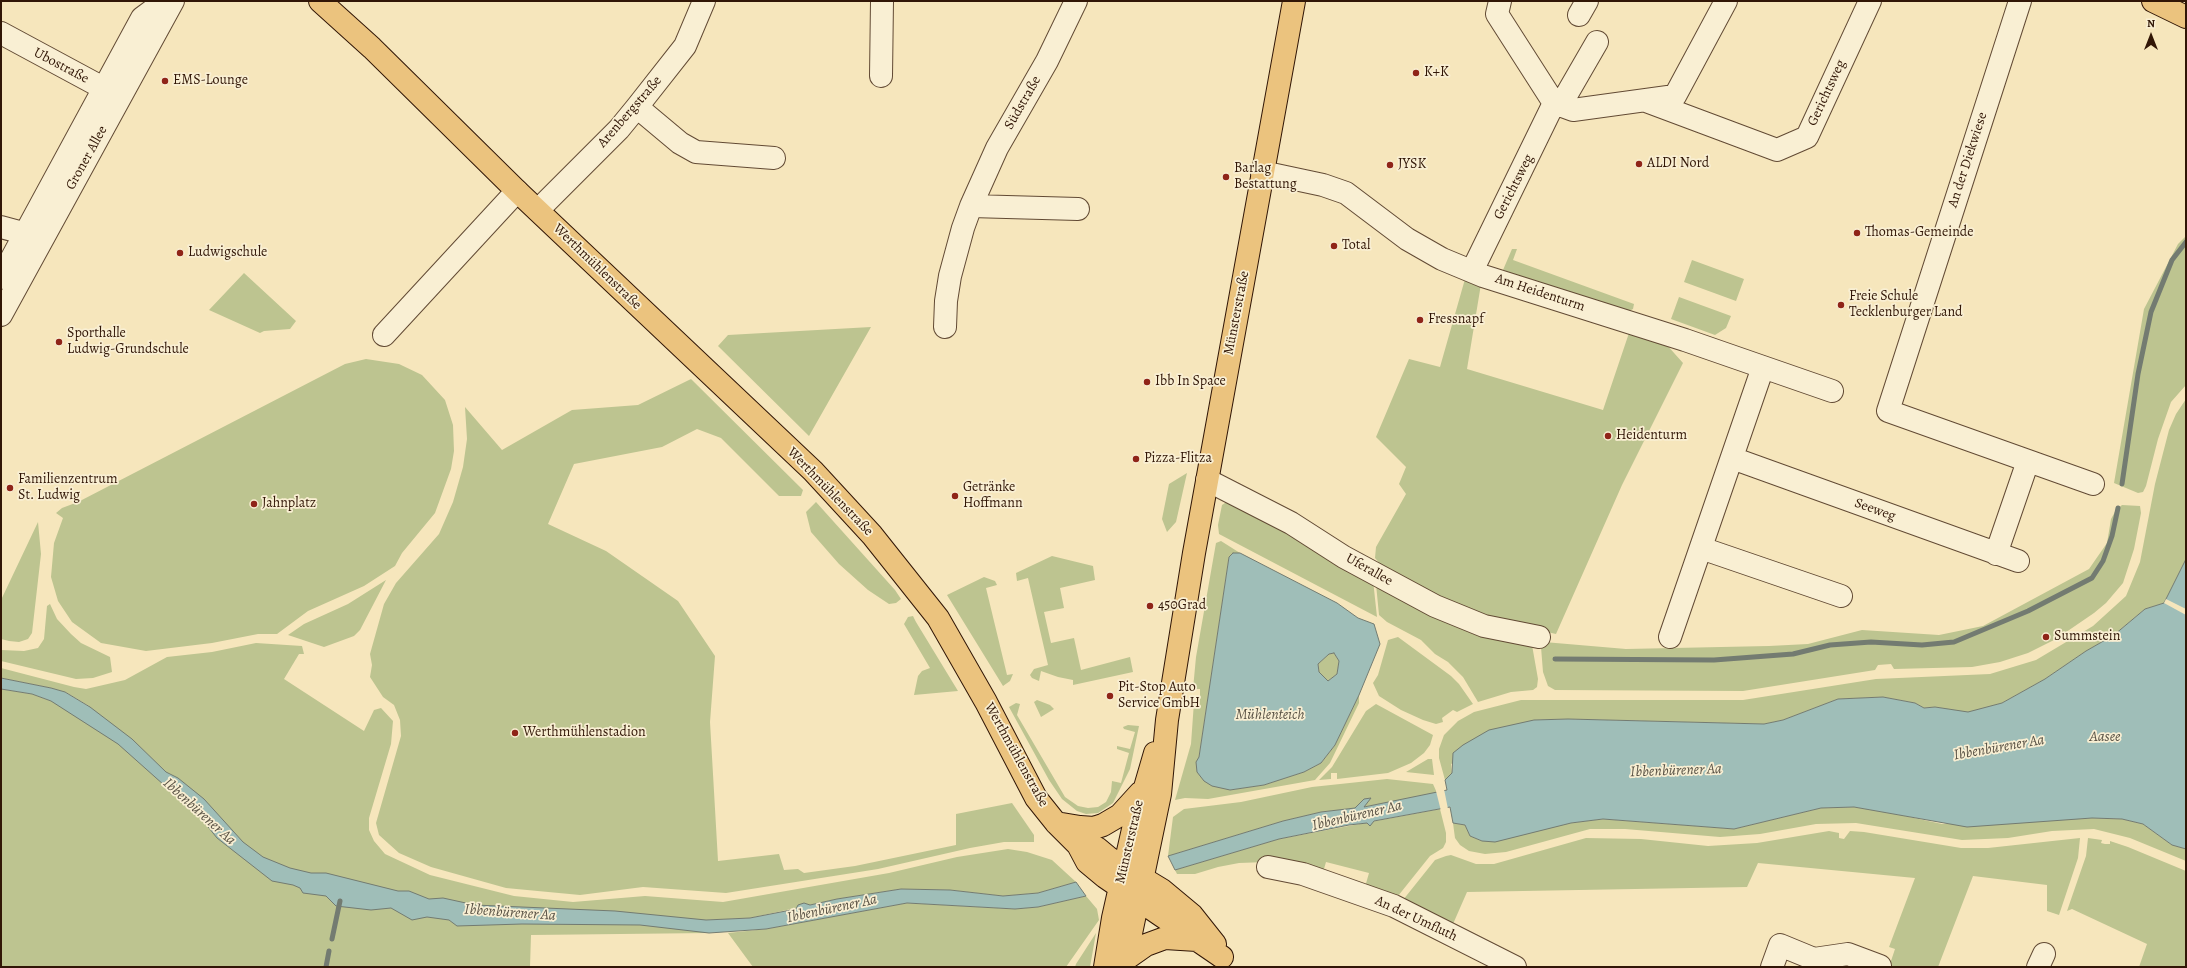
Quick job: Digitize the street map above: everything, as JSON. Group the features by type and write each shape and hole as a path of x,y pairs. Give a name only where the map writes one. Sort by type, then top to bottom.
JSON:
{"main road":[{"name":"Werthmühlenstraße","path":"320,1 372,48 517,191 813,471 872,535 938,618 986,702 1036,798 1056,823 1078,845 1087,862 1105,877 1122,877 1141,889"},
{"name":"Münsterstraße","path":"1125,963 1160,794 1166,720 1224,383 1241,299 1262,172 1294,1"},
{"path":"2153,1 2186,17"},
{"name":"Münsterstraße","path":"1105,967 1122,877 1142,790 1166,720"},
{"path":"1056,823 1080,828 1094,828 1103,825 1120,815 1142,790"},
{"path":"1141,889 1197,940 1226,962"},
{"path":"1141,889 1162,890 1192,915 1210,936 1226,962"},
{"path":"1125,963 1146,945 1164,938 1197,940"}],"street":[{"name":"Groner Allee","path":"114,92 142,18 165,1"},
{"name":"Groner Allee","path":"1,315 34,236 114,92 173,1"},
{"name":"Arenbergstraße","path":"538,210 619,129 637,108 685,46 704,1"},
{"path":"881,76 882,1"},
{"name":"Südstraße","path":"945,327 946,301 950,276 963,228 971,206 997,148 1047,61 1076,1"},
{"path":"1500,1 1497,14 1557,105"},
{"name":"Gerichtsweg","path":"1557,105 1573,110 1675,96 1726,1"},
{"name":"Gerichtsweg","path":"1645,101 1777,150 1801,140 1807,137 1870,1"},
{"name":"An der Diekwiese","path":"2020,1 1888,411 2028,461"},
{"name":"Ubostraße","path":"1,33 114,92"},
{"name":"Gerichtsweg","path":"1472,271 1557,105 1597,42"},
{"path":"637,108 680,143 696,152 774,158"},
{"name":"Am Heidenturm","path":"1262,172 1323,185 1346,193 1407,239 1442,260 1832,390"},
{"path":"384,335 517,191"},
{"path":"971,206 1078,209"},
{"path":"1,227 34,236"},
{"name":"Groner Allee","path":"1,278 34,236"},
{"path":"1670,636 1763,367"},
{"name":"Seeweg","path":"1732,458 2018,561"},
{"path":"1996,554 2028,461 2093,484"},
{"name":"Uferallee","path":"1207,480 1291,524 1344,557 1435,606 1484,626 1539,637"},
{"path":"1701,548 1841,596"},
{"name":"An der Umfluth","path":"1268,867 1303,874 1394,906 1514,967"},
{"path":"1772,967 1780,945 1814,959 1848,954 1880,966"}],"green space":[{"path":"2186,236 2186,385 2171,402 2158,439 2146,486 2143,492 2138,493 2114,483 2144,309 2178,244"},
{"path":"1512,249 1517,249 1513,260 1634,304 1633,309 1627,312 1503,270"},
{"path":"1692,260 1744,279 1736,301 1684,282"},
{"path":"244,273 296,321 290,329 264,331 260,333 209,310"},
{"path":"1465,279 1481,284 1467,369 1603,410 1629,333 1666,344 1683,363 1622,485 1556,634 1516,625 1447,603 1382,566 1375,558 1376,547 1406,494 1399,484 1406,467 1376,437 1409,359 1440,367"},
{"path":"1679,297 1731,316 1726,328 1715,335 1671,319"},
{"path":"871,327 809,436 718,346 728,335"},
{"path":"366,359 399,364 422,375 445,400 453,425 454,451 451,469 435,513 402,553 395,566 364,586 308,611 277,634 258,634 212,643 146,651 101,643 72,622 58,601 51,577 54,543 63,518 56,513 62,508 78,502 345,364"},
{"path":"691,379 803,490 801,496 779,496 721,438 697,429 662,447 574,464 548,524 606,551 678,601 715,656 710,722 718,861 779,854 784,870 798,869 804,873 855,866 956,845 956,814 1012,803 1034,835 1034,842 1004,842 970,848 878,869 726,893 643,887 580,895 506,888 431,867 399,853 379,835 376,823 401,736 400,720 394,705 383,697 370,677 372,665 370,654 384,604 396,583 439,534 453,502 463,467 467,439 465,407 502,450 572,410 638,405"},
{"path":"2186,399 2186,559 2164,603 2145,609 2114,635 2086,651 2045,679 2002,703 1968,713 1935,707 1924,708 1915,703 1883,697 1838,699 1783,720 1764,724 1568,719 1534,720 1451,764 1452,773 1445,780 1439,758 1439,749 1444,735 1458,721 1474,712 1521,700 1743,700 1876,679 1990,674 2036,660 2093,626 2126,596 2140,562 2155,484 2169,430 2176,414"},
{"path":"1187,473 1176,522 1167,532 1162,519 1169,484"},
{"path":"816,502 895,590 901,599 896,603 889,604 868,590 839,564 811,532 806,512"},
{"path":"1235,502 1373,580 1377,617 1219,534 1218,525 1222,505 1225,503"},
{"path":"2122,505 2140,506 2141,513 2134,549 2123,583 2106,603 2056,639 2028,653 2000,662 1972,667 1894,669 1891,664 1878,665 1875,670 1743,691 1555,690 1548,686 1543,672 1541,647 1544,642 1626,649 1769,646 1808,644 1862,630 1939,635 1983,626 2089,569 2107,543 2111,519 2116,510"},
{"path":"38,522 41,554 32,633 28,639 19,642 1,639 1,600"},
{"path":"1221,541 1240,553 1233,553 1229,557 1199,757 1230,790 1264,785 1304,772 1321,763 1335,745 1359,695 1359,703 1330,763 1315,780 1208,799 1185,798 1175,800 1191,744 1194,702 1200,700 1200,689 1193,689 1196,657 1216,543"},
{"path":"1052,556 1093,566 1095,580 1060,588 1064,608 1044,612 1051,643 1074,638 1081,670 1130,657 1133,672 1073,685 1073,680 1041,671 1039,681 1032,678 1030,675 1034,669 1048,665 1028,578 1017,581 1016,573"},
{"path":"984,577 995,581 997,585 986,588 1007,675 1013,674 1010,681 1003,686 947,595"},
{"path":"386,580 360,630 354,636 324,647 288,635 304,624 348,604"},
{"path":"1376,584 1532,645 1538,679 1537,687 1533,690 1511,692 1478,702 1463,677 1448,662 1435,654 1421,640 1387,622 1379,615"},
{"path":"50,604 57,619 81,643 110,657 112,672 93,678 76,679 1,661 1,650 24,651 38,648 44,639 47,606"},
{"path":"913,616 958,691 914,695 918,676 922,671 930,668 904,624 908,617"},
{"path":"1398,637 1451,676 1459,684 1473,704 1457,712 1453,710 1442,718 1443,722 1436,724 1401,710 1379,696 1373,683 1378,675 1388,640"},
{"path":"256,643 302,646 304,654 299,654 284,679 364,731 374,710 381,708 393,721 391,744 369,818 369,830 374,841 385,854 430,875 514,896 573,902 645,896 723,902 889,873 957,857 1008,849 1027,852 1052,860 1076,882 1038,893 1003,896 950,890 901,889 837,899 750,918 706,920 709,933 531,935 530,967 1,967 1,689 32,694 51,701 89,706 67,693 51,688 1,678 1,668 86,689 125,680 167,657 212,652"},
{"path":"1334,653 1339,661 1337,674 1328,681 1319,672 1318,664 1329,654"},
{"path":"1037,700 1050,705 1054,709 1041,717 1034,702"},
{"path":"1016,703 1020,704 1017,715 1065,797 1078,806 1088,808 1098,807 1106,802 1111,792 1112,781 1121,783 1129,753 1117,749 1117,746 1130,749 1135,732 1124,729 1123,727 1128,725 1139,726 1130,769 1113,803 1098,813 1086,814 1077,811 1062,799 1049,780 1009,707"},
{"path":"1376,704 1433,735 1430,745 1424,753 1411,763 1388,773 1337,779 1337,773 1331,773 1331,779 1319,780 1332,767 1366,711"},
{"path":"1428,759 1432,759 1434,775 1406,772"},
{"path":"1387,779 1433,784 1437,793 1363,807 1364,799 1355,808 1321,812 1283,821 1168,856 1173,817 1184,809 1241,802 1312,787"},
{"path":"1854,807 1942,824 2092,818 2122,819 2143,824 2172,845 2186,849 2186,861 2130,838 2094,829 2052,831 2008,838 1962,840 1856,823 1816,824 1760,834 1720,837 1625,829 1590,829 1506,852 1485,854 1469,851 1460,845 1455,838 1453,823 1465,825 1470,836 1482,841 1571,823 1603,819 1734,829 1821,808"},
{"path":"1440,809 1446,833 1446,842 1443,848 1430,856 1398,896 1365,887 1369,873 1326,862 1322,876 1266,862 1239,863 1218,867 1195,874 1177,874 1175,870 1279,839"},
{"path":"1829,831 1839,833 1839,838 1844,839 1850,831 1864,832 1961,848 1988,848 2080,838 2078,858 2059,915 2047,911 2047,885 1973,876 1938,967 1889,967 1895,949 1889,947 1915,878 1758,863 1747,887 1467,892 1453,924 1403,900 1435,860 1451,855 1476,864 1494,864 1586,838 1641,839 1708,846 1757,843"},
{"path":"2088,838 2102,840 2101,843 2105,844 2110,844 2110,841 2128,847 2186,871 2186,967 2139,967 2147,944 2072,909 2067,911 2086,856"},
{"path":"1086,896 1097,909 1099,920 1066,967 753,967 728,933 766,929 907,903 1015,909 1038,907"},
{"path":"1096,933 1090,967 1075,967 1076,964"}],"water":[{"name":"Mühlenteich","path":"1233,553 1240,553 1337,603 1358,618 1374,624 1380,644 1359,695 1335,745 1321,763 1304,772 1264,785 1230,790 1212,786 1204,781 1197,772 1196,762 1199,757 1229,557","holes":["1334,653 1339,661 1337,674 1328,681 1319,672 1318,664 1329,654"]},
{"name":"Aasee","path":"2186,559 2186,849 2172,845 2143,824 2122,819 2092,818 1967,827 1854,807 1821,808 1734,829 1603,819 1571,823 1495,842 1482,841 1470,836 1465,825 1453,823 1450,807 1374,821 1370,826 1367,823 1349,825 1279,839 1175,870 1168,856 1283,821 1321,812 1355,808 1364,799 1371,798 1364,807 1447,790 1445,780 1452,773 1453,753 1463,745 1489,730 1534,720 1568,719 1764,724 1783,720 1838,699 1883,697 1915,703 1924,708 1935,707 1968,712 2002,703 2045,679 2086,651 2114,635 2145,609 2164,603"},
{"name":"Ibbenbürener Aa","path":"1,678 65,692 90,707 132,739 166,772 178,778 204,799 243,842 263,857 290,868 311,873 326,873 398,891 409,891 429,899 443,898 475,905 615,911 706,920 750,918 796,909 798,905 804,903 810,905 837,899 901,889 950,890 1003,896 1038,893 1076,882 1086,896 1038,907 1015,909 907,903 766,929 709,933 640,925 522,924 457,926 449,920 427,917 412,920 391,908 371,910 336,906 326,896 303,893 300,888 293,885 272,881 217,838 201,818 118,744 51,701 32,694 1,689"}],"pier":[{"path":"2166,599 2186,609 2186,615 2164,603"},
{"path":"1444,789 1448,809 1441,811 1436,791"}],"waterway":[{"path":"2122,484 2138,374 2151,312 2172,260 2186,242"},
{"path":"1555,659 1714,660 1793,654 1830,645 1871,642 1922,645 1954,642 2028,611 2092,578 2103,561 2112,536 2118,508"},
{"path":"332,939 340,901"},
{"path":"326,967 329,951"}],"place":[{"name":"K+K","path":"1416,73"},
{"name":"EMS-Lounge","path":"165,81"},
{"name":"ALDI Nord","path":"1639,164"},
{"name":"JYSK","path":"1390,165"},
{"name":"Barlag Bestattung","path":"1226,177"},
{"name":"Thomas-Gemeinde","path":"1857,233"},
{"name":"Total","path":"1334,246"},
{"name":"Ludwigschule","path":"180,253"},
{"name":"Freie Schule Tecklenburger Land","path":"1841,305"},
{"name":"Fressnapf","path":"1420,320"},
{"name":"Sporthalle Ludwig-Grundschule","path":"59,342"},
{"name":"Ibb In Space","path":"1147,382"},
{"name":"Heidenturm","path":"1608,436"},
{"name":"Pizza-Flitza","path":"1136,459"},
{"name":"Familienzentrum St. Ludwig","path":"10,488"},
{"name":"Getränke Hoffmann","path":"955,496"},
{"name":"Jahnplatz","path":"254,504"},
{"name":"450Grad","path":"1150,606"},
{"name":"Summstein","path":"2046,637"},
{"name":"Pit-Stop Auto Service GmbH","path":"1110,696"},
{"name":"Werthmühlenstadion","path":"515,733"}]}
